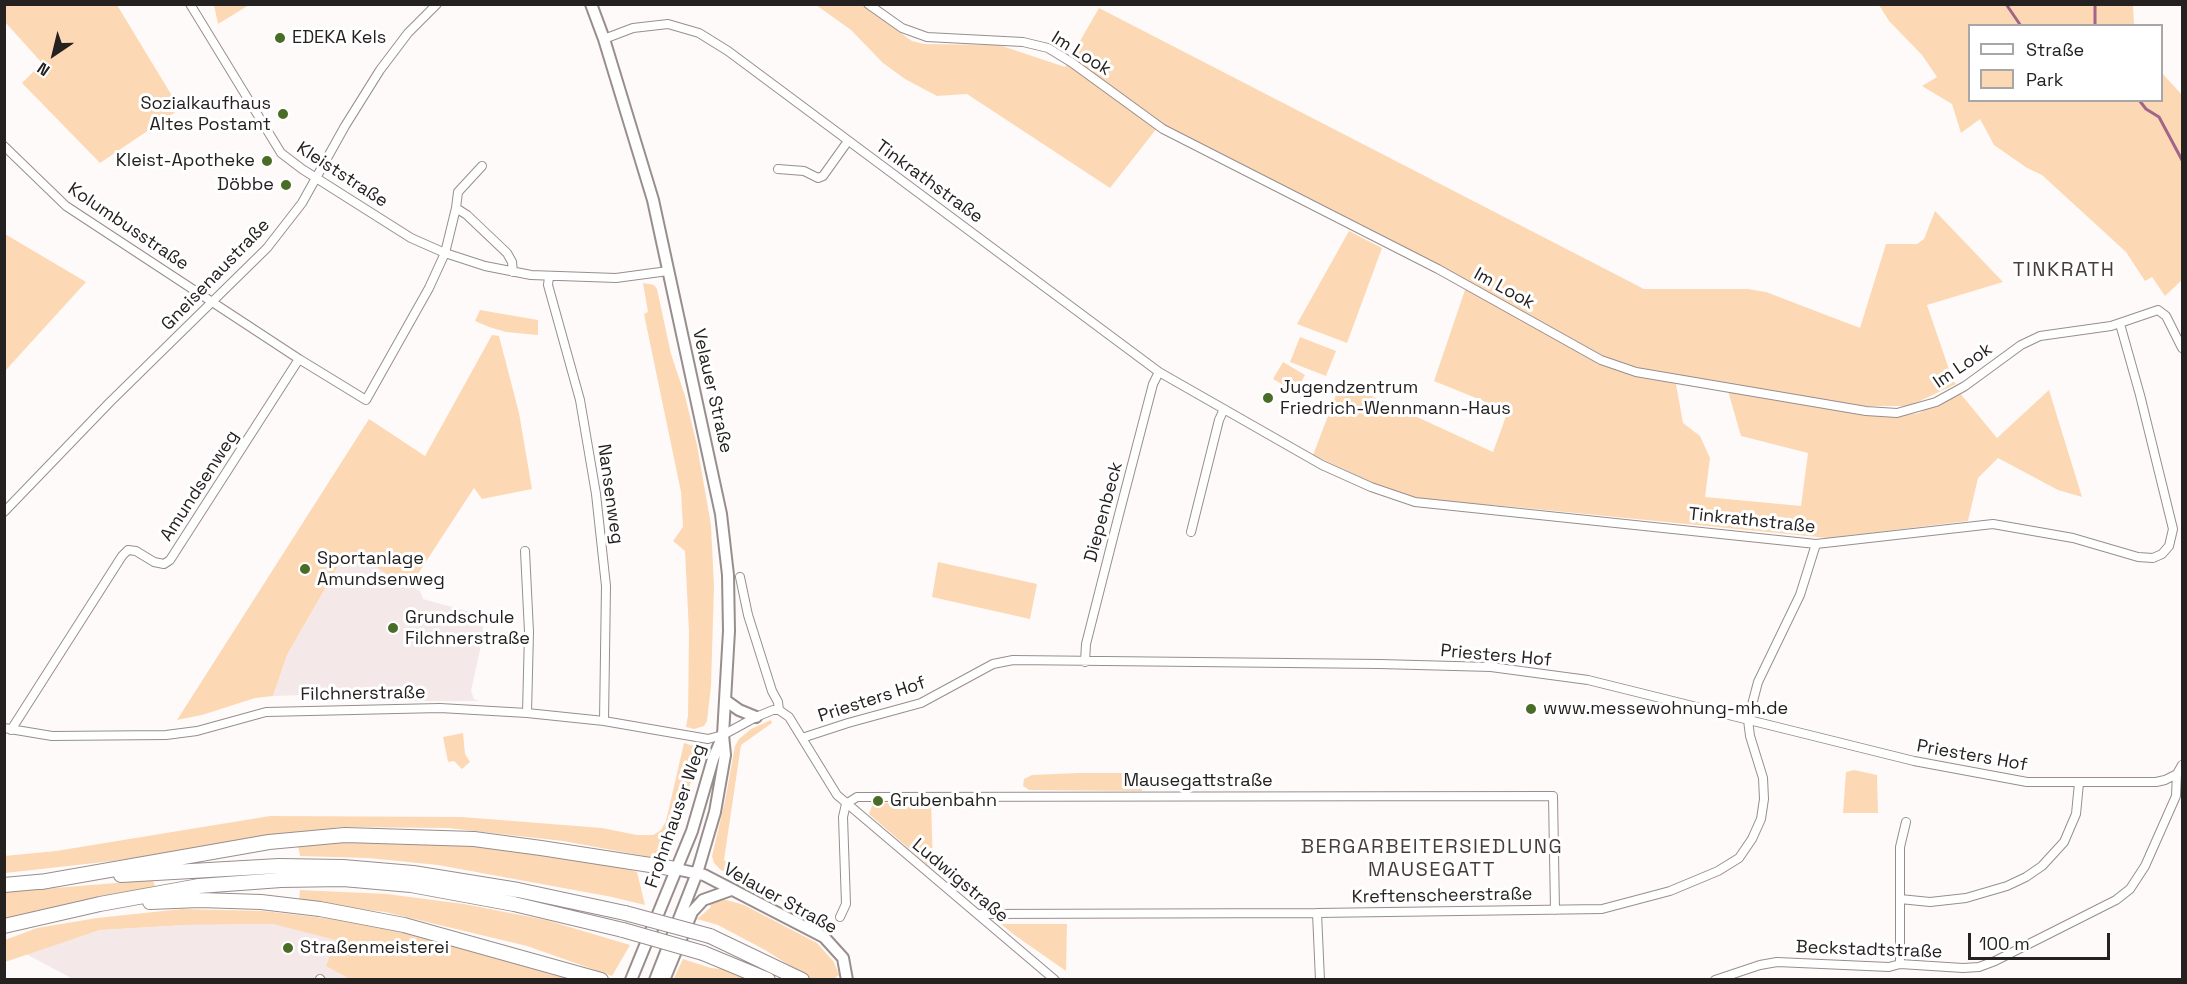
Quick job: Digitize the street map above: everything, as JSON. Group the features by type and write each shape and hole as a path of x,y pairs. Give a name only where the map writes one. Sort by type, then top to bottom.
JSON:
{"highway":[{"path":"41,882 269,842 345,835 474,839 676,869"},
{"path":"4,885 279,866 343,867 414,873 518,890 625,913 710,936 802,980"},
{"path":"4,926 100,904 199,886 281,880 344,879 411,885 514,904 622,930 703,953 768,980"},
{"path":"100,904 220,901 261,902 320,909 404,925 600,980"}],"main road":[{"name":"Velauer Straße","path":"591,4 604,39 653,200 721,513 728,575 729,631 723,735"},
{"path":"725,700 739,710 756,717"},
{"name":"Frohnhauser Weg","path":"631,980 692,831 713,759 723,735"},
{"name":"Frohnhauser Weg","path":"655,980 697,873 715,812 725,754 723,735"},
{"name":"Velauer Straße","path":"676,869 697,873 824,937 843,958 847,980"},
{"path":"664,980 692,912 703,900 731,890"}],"street":[{"name":"Kleiststraße","path":"190,4 277,147 286,158 411,238 445,253 485,266 549,277 616,278 668,271"},
{"name":"Gneisenaustraße","path":"4,512 110,402 267,248 289,220 316,178 380,70 408,33 437,4"},
{"name":"Im Look","path":"868,4 902,28 927,37 1023,42 1048,48 1163,129 1428,264 1601,360 1636,372 1700,381 1866,411 1898,413 1925,407 1947,397 2031,339 2040,336 2120,324 2158,310 2166,316 2182,348"},
{"name":"Tinkrathstraße","path":"604,39 633,28 668,24 699,33 728,51 1159,372 1322,465 1371,487 1415,502 1816,544 1993,524 2073,538 2142,558 2153,558 2162,554 2171,541 2172,525 2120,324"},
{"path":"778,168 804,171 818,178 823,176 848,141"},
{"name":"Kolumbusstraße","path":"4,146 66,206 213,302"},
{"path":"213,302 366,400 429,288 445,253 458,192 482,166"},
{"path":"456,208 467,215 507,253 512,262 513,272"},
{"name":"Nansenweg","path":"549,277 548,285 580,400 596,494 606,586 604,720"},
{"name":"Amundsenweg","path":"8,729 122,556 128,550 136,550 154,562 164,564 170,560 299,359"},
{"name":"Diepenbeck","path":"1085,662 1086,644 1116,526 1153,384 1159,372"},
{"path":"1191,532 1219,420 1224,409"},
{"name":"Kreftenscheerstraße","path":"980,914 1602,909 1670,891 1718,871 1739,858 1761,819 1764,799 1763,778 1750,736 1748,720 1758,682 1800,595 1816,544"},
{"path":"525,551 529,632 528,713"},
{"path":"740,577 748,615 779,710"},
{"name":"Priesters Hof","path":"802,738 921,703 993,664 1013,660 1491,667 1588,680 1952,769 2027,782 2156,782 2177,774"},
{"name":"Filchnerstraße","path":"8,729 52,736 166,735 197,731 266,712 440,708 604,720 699,738 723,735"},
{"path":"723,735 756,717 779,710 789,717 837,795 846,804"},
{"path":"2177,774 2182,765"},
{"name":"Beckstadtstraße","path":"1715,980 1760,965 1777,962 1889,967 1900,964 1964,968 1978,967 1995,961 2116,900 2130,889 2145,866 2176,796 2177,774"},
{"path":"1900,899 1930,902 1966,898 2007,886 2026,877 2042,866 2064,842 2076,814 2079,783"},
{"name":"Mausegattstraße","path":"846,804 857,797 1553,796 1555,910"},
{"name":"Ludwigstraße","path":"846,804 974,912 980,914 991,927 1055,980"},
{"name":"Velauer Straße","path":"840,917 846,904 843,817 846,804"},
{"path":"1900,964 1900,847 1906,822"},
{"path":"1317,913 1320,980"}],"shaded area":[{"name":"Grundschule Filchnerstraße","path":"346,552 363,562 364,559 400,582 420,591 423,599 481,615 482,641 471,691 474,699 479,701 377,701 368,693 273,696 287,655"},
{"path":"273,924 353,929 373,979 73,979 26,954 100,930 186,925"}],"green space":[{"path":"214,4 249,5 218,24"},
{"path":"4,5 117,5 180,109 100,163 22,83 42,63 5,22"},
{"path":"816,5 862,5 912,41 924,44 999,45 1065,67 1099,8 1644,289 1748,289 1766,292 1860,328 1886,244 1917,244 1924,239 1935,211 2003,282 1927,305 1956,384 1909,406 1855,406 1634,370 1601,359 1592,370 1600,361 1676,384 1683,423 1700,436 1710,458 1705,497 1801,506 1808,453 1741,436 1728,391 1899,416 1919,413 1959,392 1997,438 2049,390 2082,497 2058,490 1998,458 1978,478 1968,521 1828,538 1424,500 1388,490 1313,455 1341,382 1493,452 1508,411 1434,381 1467,284 1160,123 1110,188 967,94 937,96 905,79 883,63 851,30"},
{"path":"1879,5 2133,5 2134,24 1968,24 1968,102 2163,102 2163,74 2182,95 2182,280 2165,296 2152,277 2145,281 2126,252 2042,175 2027,168 1994,145 1980,119 1961,133 1952,104 1922,86 1937,77 1922,55 1889,21"},
{"path":"1349,231 1382,248 1347,343 1297,324"},
{"path":"5,234 86,282 5,371"},
{"path":"643,283 654,285 657,289 671,354 685,396 697,445 711,525 714,586 711,686 707,721 704,726 694,729 686,727 689,632 685,551 673,541 683,527 681,492 644,314 648,312"},
{"path":"480,310 538,320 538,335 506,332 475,321"},
{"name":"Sportanlage Amundsenweg","path":"492,335 499,336 519,413 532,489 482,499 474,488 410,586 402,581 401,583 365,560 363,562 346,552 287,655 273,696 255,698 202,715 177,720 369,419 425,456"},
{"path":"1300,337 1336,351 1326,376 1290,362"},
{"path":"1283,362 1305,375 1296,392 1273,379"},
{"path":"938,562 1037,584 1030,619 932,597"},
{"path":"771,720 772,723 741,745 724,860 758,880 756,882 790,905 721,870 714,863 712,856 735,746 739,739 751,729"},
{"path":"463,733 465,754 470,762 462,769 454,761 448,762 443,737"},
{"path":"684,743 694,746 699,759 666,852 661,859 563,841 448,828 341,827 113,861 5,873 4,856 56,851 270,816 462,817 602,828 637,835 653,835 661,830 666,821"},
{"path":"1854,770 1877,775 1878,813 1843,813 1846,772"},
{"path":"1130,773 1140,781 1142,791 1029,790 1023,786 1024,779 1032,775"},
{"path":"873,803 931,803 933,863 930,867 869,814"},
{"path":"338,840 449,842 617,866 637,872 645,905 438,865 368,858 300,856 298,845"},
{"path":"153,880 155,886 5,920 5,892"},
{"path":"300,890 387,894 464,904 546,920 630,945 612,976 527,946 385,912 299,902"},
{"path":"723,899 744,905 817,943 834,962 839,975 834,979 811,979 765,950 718,925 697,919 711,907 709,902"},
{"path":"182,909 264,911 342,920 386,928 572,979 350,979 326,966 336,940 273,924 186,925 100,930 5,962 5,940 37,928 97,918"},
{"path":"1001,924 1067,924 1066,971 1013,934"},
{"path":"683,959 711,968 731,970 749,979 673,980"}],"waterway":[{"path":"2006,4 2020,24"},
{"path":"2095,4 2095,24"},
{"path":"2141,102 2146,109 2159,117 2182,160"}],"place":[{"name":"EDEKA Kels","path":"280,38"},
{"name":"Sozialkaufhaus Altes Postamt","path":"283,114"},
{"name":"Kleist-Apotheke","path":"267,161"},
{"name":"Döbbe","path":"286,185"},
{"name":"Jugendzentrum Friedrich-Wennmann-Haus","path":"1268,398"},
{"name":"Sportanlage Amundsenweg","path":"305,569"},
{"name":"Grundschule Filchnerstraße","path":"393,628"},
{"name":"www.messewohnung-mh.de","path":"1531,709"},
{"name":"Grubenbahn","path":"878,801"},
{"name":"Straßenmeisterei","path":"288,948"}],"district":[{"name":"TINKRATH","path":"2064,271"},
{"name":"BERGARBEITERSIEDLUNG MAUSEGATT","path":"1432,860"}]}
